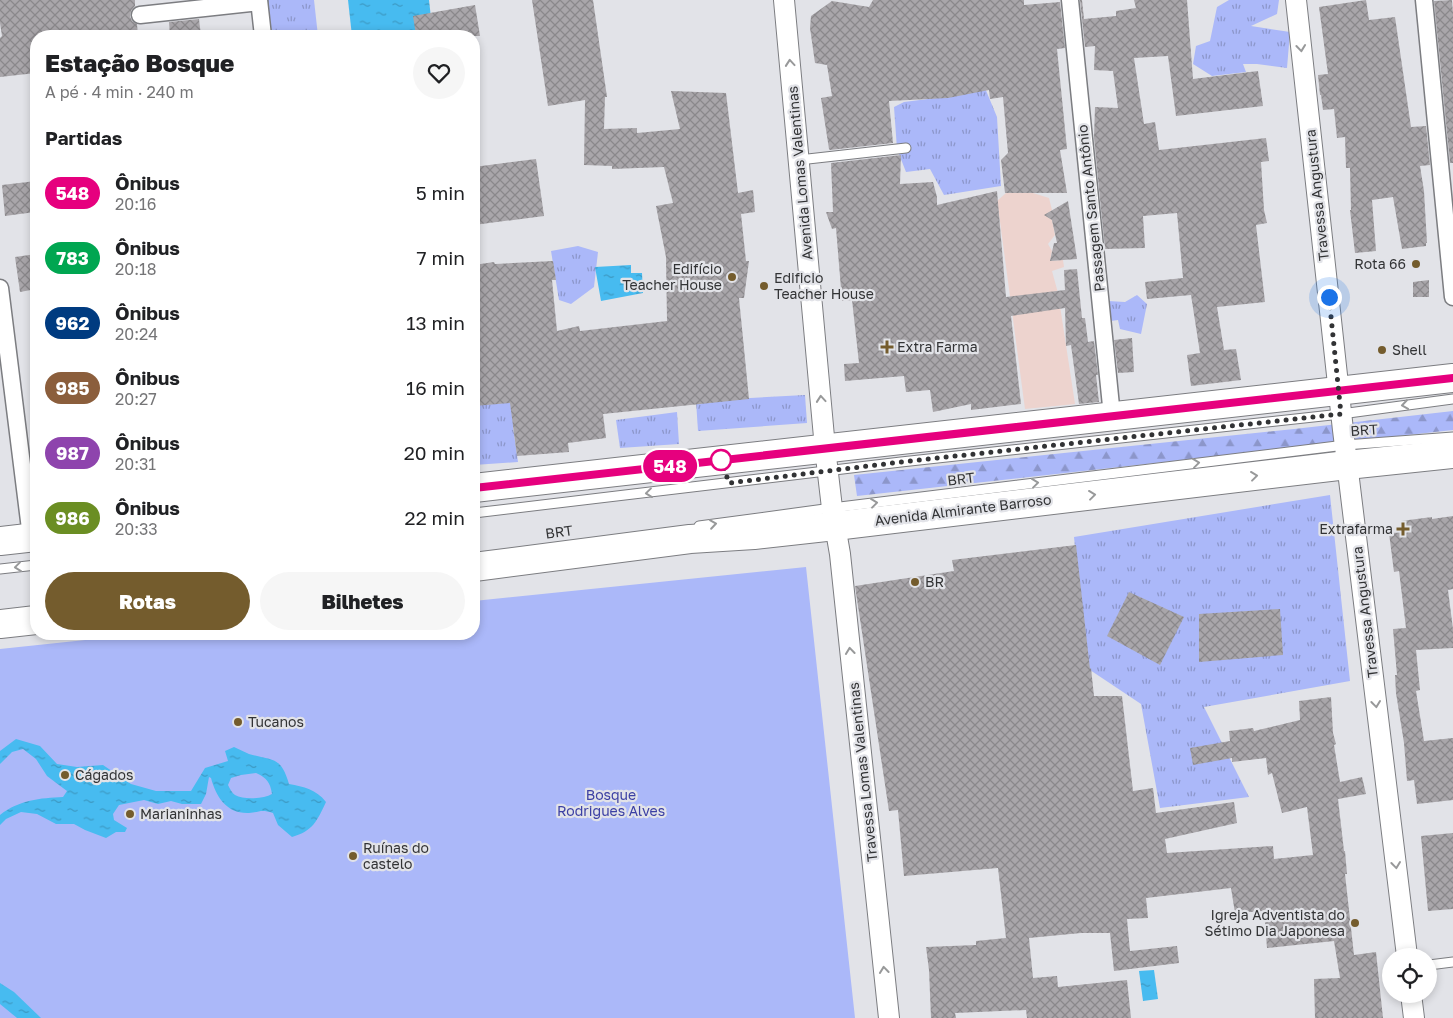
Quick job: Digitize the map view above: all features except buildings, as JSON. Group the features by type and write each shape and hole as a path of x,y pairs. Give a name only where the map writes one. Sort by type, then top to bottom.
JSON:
{"highway":[{"path":"480,488 826,460 1112,416 1340,402 1453,378"},
{"name":"Avenida Almirante Barroso","path":"483,561 754,534 834,517 1346,455 1453,454"},
{"path":"0,541 30,537"},
{"path":"0,624 30,621"}],"street":[{"name":"Avenida Lomas Valentinas","path":"784,0 826,460 834,517"},
{"name":"Passagem Santo Antônio","path":"1070,0 1112,416"},
{"name":"Travessa Angustura","path":"1296,0 1346,455 1406,948"},
{"path":"1424,0 1453,296"},
{"path":"140,14 259,1 262,30"},
{"path":"0,288 30,508"},
{"name":"Travessa Lomas Valentinas","path":"834,517 841,564 889,1018"},
{"path":"1412,1003 1414,1018"}],"lane":[{"path":"799,160 906,148"},
{"name":"BRT","path":"480,512 826,460 1340,402 1453,399"},
{"name":"BRT","path":"1346,455 1453,437"},
{"path":"685,528 834,517"},
{"path":"0,569 30,566"},
{"path":"0,617 30,614"},
{"path":"1437,965 1453,962"}],"shaded area":[{"path":"1006,193 1033,193 1049,198 1052,210 1045,215 1052,220 1055,235 1048,244 1052,251 1050,261 1063,260 1064,267 1052,271 1058,293 1075,404 1025,409 997,201"}],"green space":[{"path":"264,0 314,0 317,30 269,30"},
{"path":"1229,0 1279,0 1277,14 1251,26 1290,32 1287,68 1243,64 1246,72 1212,76 1193,64 1196,46 1210,41 1217,7"},
{"path":"985,88 997,117 1001,186 944,195 930,169 906,172 897,149 894,107 904,102 960,95"},
{"path":"578,246 598,252 594,287 571,304 559,300 551,251"},
{"path":"1137,295 1147,304 1141,334 1120,329 1118,320 1111,321 1108,301 1125,302"},
{"path":"516,330 513,427 518,462 480,465 480,334"},
{"path":"805,395 807,423 698,431 696,401"},
{"path":"1453,411 1453,430 857,496 854,475 1294,429"},
{"path":"677,412 679,444 620,448 616,420"},
{"path":"1330,495 1350,681 1204,707 1249,797 1160,808 1141,704 1087,668 1074,537"},
{"name":"Bosque Rodrigues Alves","path":"806,567 855,1018 0,1018 0,649 85,640 480,640 480,600"}],"water":[{"path":"348,0 429,0 432,30 351,30"},
{"path":"631,265 631,273 642,273 643,293 601,301 595,267"},
{"path":"16,739 40,746 57,764 77,767 103,765 131,784 156,791 191,791 205,768 228,761 225,751 234,747 249,754 275,761 283,768 289,784 314,791 326,802 314,824 305,832 292,837 278,825 273,813 263,811 241,813 234,811 219,798 209,777 206,794 201,804 182,804 171,801 158,804 144,800 119,805 113,814 114,820 127,828 125,832 116,832 106,838 74,824 56,824 37,814 21,812 6,819 0,825 0,815 7,810 22,803 38,799 63,797 67,791 47,776 36,759 23,749 12,752 0,764 0,751","holes":["256,773 267,781 272,794 259,798 243,798 231,791 228,785 231,778"]},
{"path":"1154,970 1158,999 1143,1001 1139,971"},
{"path":"0,983 14,992 41,1018 17,1018 0,1004"}],"bus line":[{"name":"548","path":"480,487 1453,378"}],"place":[{"name":"Rota 66","path":"1416,264"},
{"name":"Edifício Teacher House","path":"732,277"},
{"name":"Edificio Teacher House","path":"764,286"},
{"name":"Extra Farma","path":"887,347"},
{"name":"Shell","path":"1382,350"},
{"name":"Extrafarma","path":"1403,529"},
{"name":"BR","path":"915,582"},
{"name":"Tucanos","path":"238,722"},
{"name":"Cágados","path":"65,775"},
{"name":"Marianinhas","path":"130,814"},
{"name":"Ruínas do castelo","path":"353,856"},
{"name":"Igreja Adventista do Sétimo Dia Japonesa","path":"1355,923"}],"route":[{"path":"721,460 729,483 901,462 1341,414 1329,297"}]}
